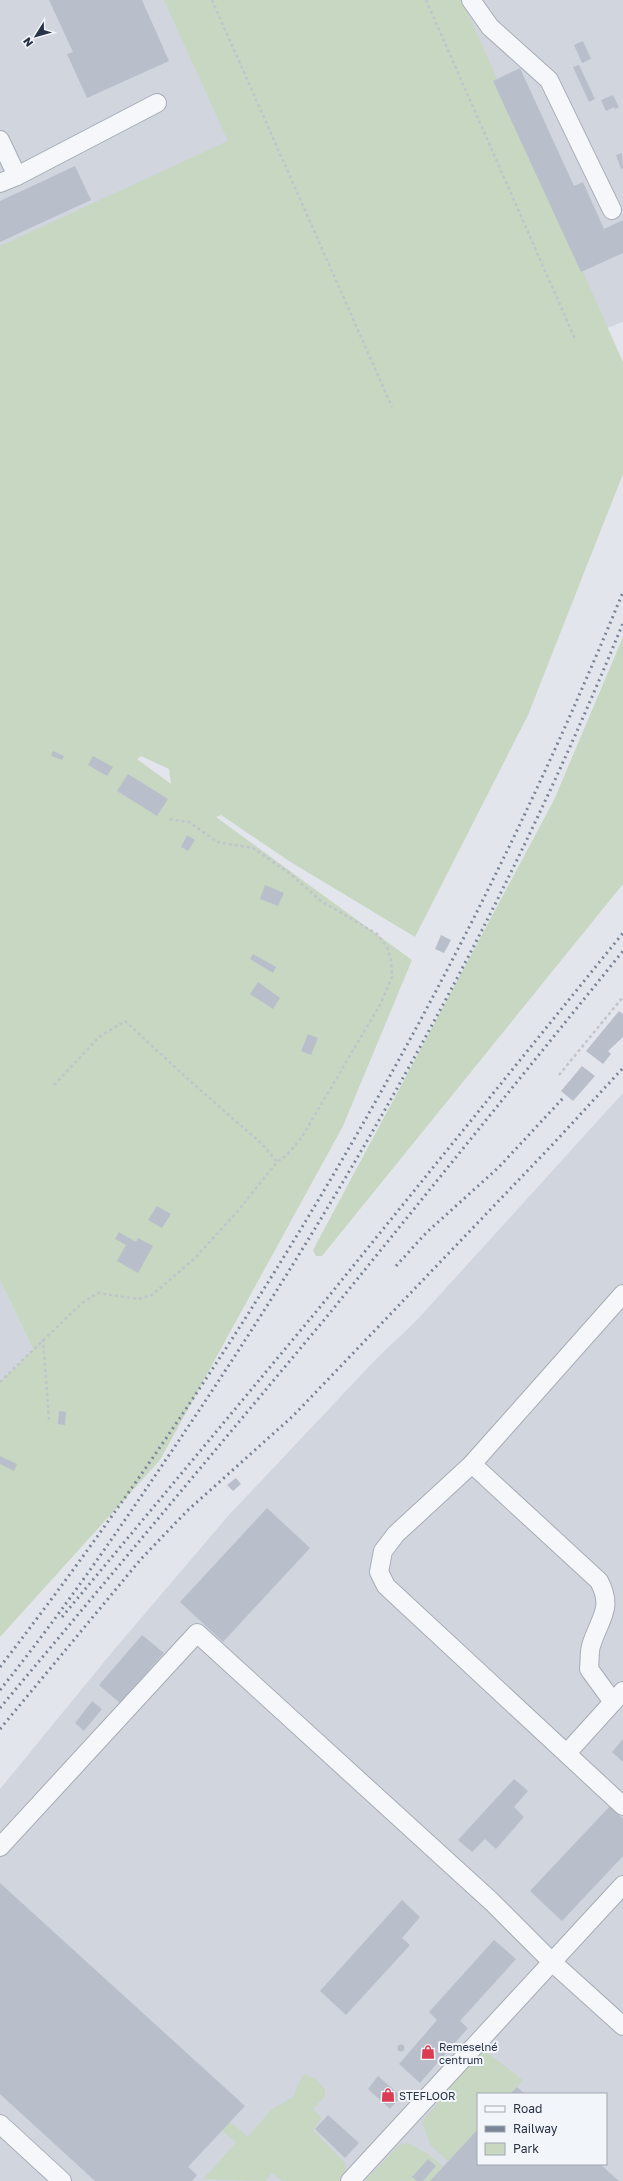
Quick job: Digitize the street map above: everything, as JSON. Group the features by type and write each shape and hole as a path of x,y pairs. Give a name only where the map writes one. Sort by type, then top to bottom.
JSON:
{"lane":[{"path":"471,0 490,27 549,80 612,210"},
{"path":"0,183 17,176 157,103"},
{"path":"0,140 17,176"},
{"path":"623,1294 472,1464 396,1534 383,1551 379,1572 386,1586 623,1806"},
{"path":"472,1464 599,1581 606,1594 606,1605 591,1648 589,1669 618,1696 567,1753"},
{"path":"0,1848 197,1633 492,1902 552,1962 623,2026"},
{"path":"350,2181 623,1885"},
{"path":"0,2124 62,2181"}],"path":[{"path":"212,0 392,407"},
{"path":"426,0 575,339"},
{"path":"0,1382 82,1303 98,1292 138,1299 152,1295 194,1259 237,1212 277,1162 287,1155 302,1137 381,1003 392,977 391,959 387,947 377,934 321,901 289,873 253,848 218,842 189,822 169,819"},
{"path":"559,1075 623,997"},
{"path":"54,1085 100,1038 124,1021 190,1082 261,1143 277,1162"},
{"path":"43,1339 49,1420"}],"shaded area":[{"path":"0,0 623,0 623,322 392,407 0,275"},
{"path":"623,1093 623,2181 0,2181 0,1789 113,1651 228,1516 377,1358 416,1321"},
{"path":"0,1280 33,1349 0,1382"}],"green space":[{"path":"164,0 462,0 623,362 623,474 528,715 415,937 289,861 221,815 216,817 412,960 343,1126 160,1460 0,1637 0,1382 33,1349 0,1280 0,246 228,141","holes":["141,756 169,769 171,784 137,759"]},
{"path":"623,637 623,884 322,1256 316,1256 313,1250 554,800"},
{"path":"482,2049 523,2080 511,2093 477,2093 477,2130 448,2161 431,2146 422,2122"},
{"path":"305,2074 317,2080 325,2090 325,2096 313,2109 322,2118 313,2130 345,2163 346,2174 340,2181 282,2181 272,2173 266,2180 268,2181 203,2179 236,2143 222,2130 230,2122 248,2137 271,2110 294,2096 299,2082"},
{"path":"408,2143 426,2153 443,2166 430,2181 365,2181 399,2145"}],"building":[{"path":"49,0 142,0 169,61 87,98 67,54 73,52"},
{"path":"583,41 591,59 582,63 574,45"},
{"path":"579,65 595,99 589,102 573,67"},
{"path":"520,68 574,186 583,182 604,229 623,220 623,253 581,272 493,81"},
{"path":"613,95 619,107 615,109 614,107 606,111 601,100"},
{"path":"622,153 623,168 621,169 616,155"},
{"path":"75,166 91,200 0,242 0,201"},
{"path":"53,751 64,756 62,760 51,756"},
{"path":"93,756 113,767 107,776 88,765"},
{"path":"128,774 168,799 157,816 117,791"},
{"path":"187,835 195,840 188,851 181,847"},
{"path":"265,885 284,893 278,906 260,899"},
{"path":"441,935 451,940 444,953 435,949"},
{"path":"253,954 276,967 273,973 250,959"},
{"path":"258,982 280,998 273,1009 250,994"},
{"path":"619,1011 623,1014 623,1037 608,1051 611,1054 603,1064 586,1051"},
{"path":"308,1034 318,1038 311,1055 301,1051"},
{"path":"582,1066 595,1076 573,1101 561,1091"},
{"path":"157,1206 171,1214 162,1228 148,1220"},
{"path":"119,1232 136,1242 138,1238 153,1246 138,1273 117,1261 126,1245 115,1239"},
{"path":"59,1411 66,1412 65,1425 58,1424"},
{"path":"0,1456 17,1464 14,1471 0,1464"},
{"path":"236,1478 241,1484 233,1491 227,1485"},
{"path":"267,1508 310,1548 223,1642 180,1602"},
{"path":"142,1635 164,1653 120,1703 99,1685"},
{"path":"92,1701 102,1709 84,1731 75,1723"},
{"path":"623,1739 623,1762 612,1752"},
{"path":"514,1779 528,1791 514,1807 524,1817 496,1849 485,1839 472,1852 458,1840"},
{"path":"610,1806 623,1819 623,1856 562,1921 530,1891"},
{"path":"0,1883 245,2106 188,2167 197,2175 192,2181 95,2181 0,2094"},
{"path":"402,1900 420,1917 402,1938 410,1945 346,2015 320,1991"},
{"path":"494,1940 516,1959 460,2021 468,2028 420,2083 399,2064 437,2020 429,2012"},
{"path":"401,2045 404,2048 401,2051 398,2048"},
{"path":"378,2076 401,2096 390,2109 368,2089"},
{"path":"517,2087 524,2093 511,2093"},
{"path":"328,2115 359,2143 345,2158 315,2129"},
{"path":"477,2130 477,2165 601,2165 619,2181 430,2181"},
{"path":"428,2159 436,2166 423,2181 417,2181 412,2177"}],"railway":[{"path":"0,1667 93,1542 182,1414 267,1284 348,1150 423,1015 495,876 561,735 623,592"},
{"path":"0,1690 26,1658 75,1591 192,1421 314,1230 372,1132 428,1033 481,932 531,831 579,727 623,623"},
{"path":"62,1617 320,1307 623,933"},
{"path":"0,1708 329,1314 623,951"},
{"path":"0,1729 141,1559 187,1511 293,1416 554,1143 623,1068"},
{"path":"396,1266 426,1233 499,1167 565,1096"}],"place":[{"name":"Remeselné centrum","path":"428,2052"},
{"name":"STEFLOOR","path":"388,2095"}]}
